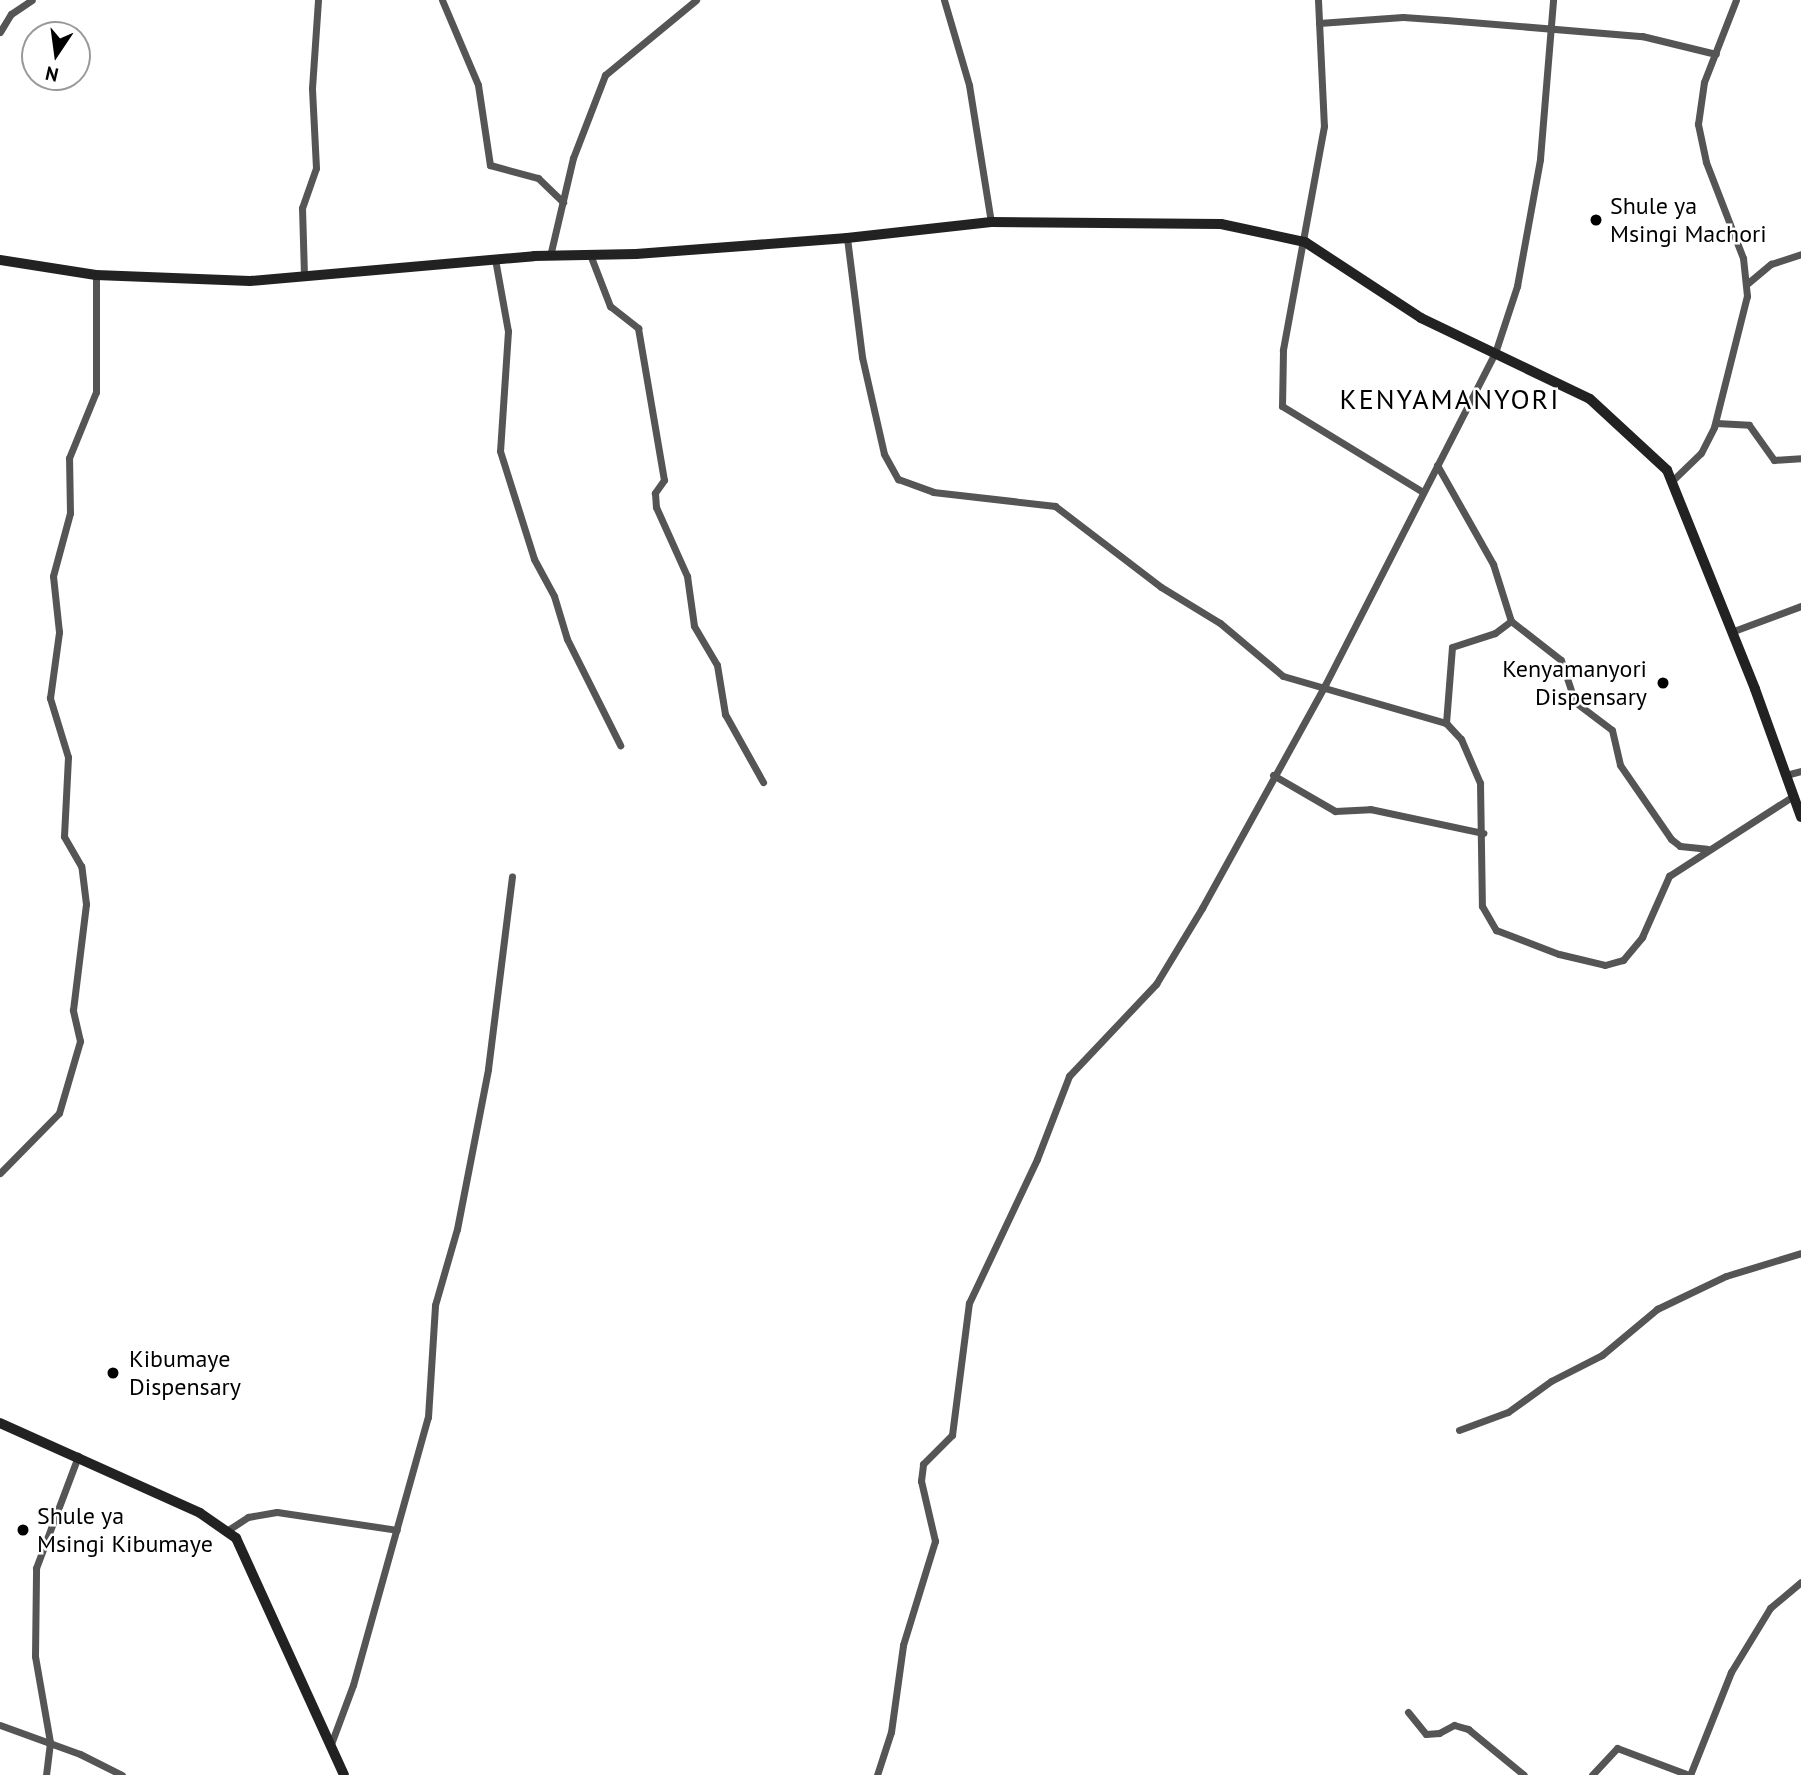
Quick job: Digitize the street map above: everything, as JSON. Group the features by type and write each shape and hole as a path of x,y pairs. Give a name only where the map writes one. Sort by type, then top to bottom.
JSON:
{"street":[{"path":"0,32 5,20 32,0"},
{"path":"304,275 302,208 316,168 312,88 318,0"},
{"path":"442,0 478,85 490,165 538,178 563,202"},
{"path":"550,256 573,158 605,75 696,0"},
{"path":"944,0 969,85 991,222"},
{"path":"1318,0 1324,127 1305,242 1283,350 1282,406 1390,476 1423,492"},
{"path":"877,1775 891,1732 903,1645 935,1541 921,1481 923,1464 952,1435 969,1303 1037,1159 1069,1076 1156,984 1325,685 1495,353 1524,253 1540,159 1553,0"},
{"path":"1674,480 1702,453 1716,423 1748,283 1743,258 1706,162 1698,124 1698,103 1736,0"},
{"path":"1319,23 1403,17 1552,31 1642,36 1716,54"},
{"path":"0,260 96,275 250,281 495,259 591,257 847,238 991,222 1221,224 1305,242 1422,318 1590,398 1644,445 1674,480 1801,817"},
{"path":"847,238 862,356 884,454 898,479 933,492 1055,506 1161,587 1220,623 1270,669 1296,681 1325,685 1446,723 1461,739 1480,783 1483,833 1482,906 1496,930 1559,954 1605,965 1623,960 1633,950 1662,884 1707,849 1793,796"},
{"path":"1748,283 1772,264 1801,254"},
{"path":"591,257 610,306 638,328 664,480 655,493 656,507 687,576 694,626 716,665 725,714 763,782"},
{"path":"495,259 508,331 500,438 504,467 522,527 554,596 567,639 620,744"},
{"path":"0,1173 53,1123 79,1055 73,1010 86,904 81,866 64,836 68,757 50,698 59,632 53,576 70,513 69,458 96,392 96,275"},
{"path":"1716,423 1749,425 1774,460 1801,458"},
{"path":"1437,466 1493,565 1511,621 1561,660 1575,702 1612,730 1620,765 1671,839 1680,846 1707,849"},
{"path":"1731,632 1801,606"},
{"path":"1446,723 1452,647 1495,633 1511,621"},
{"path":"1786,775 1801,771"},
{"path":"1273,775 1335,811 1370,809 1483,833"},
{"path":"331,1744 346,1710 428,1417 435,1305 457,1229 488,1069 512,876"},
{"path":"1458,1430 1508,1412 1551,1381 1602,1355 1657,1309 1726,1276 1801,1253"},
{"path":"0,1423 78,1456 228,1530 248,1558 344,1775"},
{"path":"46,1775 50,1742 35,1656 36,1568 78,1456"},
{"path":"228,1530 248,1517 277,1512 397,1530"},
{"path":"1592,1775 1617,1748 1690,1775 1731,1672 1770,1608 1801,1582"},
{"path":"1408,1712 1426,1734 1439,1733 1454,1725 1468,1729 1524,1775"},
{"path":"0,1724 50,1742 122,1775"}],"place":[{"name":"Shule ya Msingi Machori","path":"1596,220"},
{"name":"Kenyamanyori Dispensary","path":"1663,683"},
{"name":"Kibumaye Dispensary","path":"113,1373"},
{"name":"Shule ya Msingi Kibumaye","path":"23,1530"}],"district":[{"name":"KENYAMANYORI","path":"1450,399"}]}
